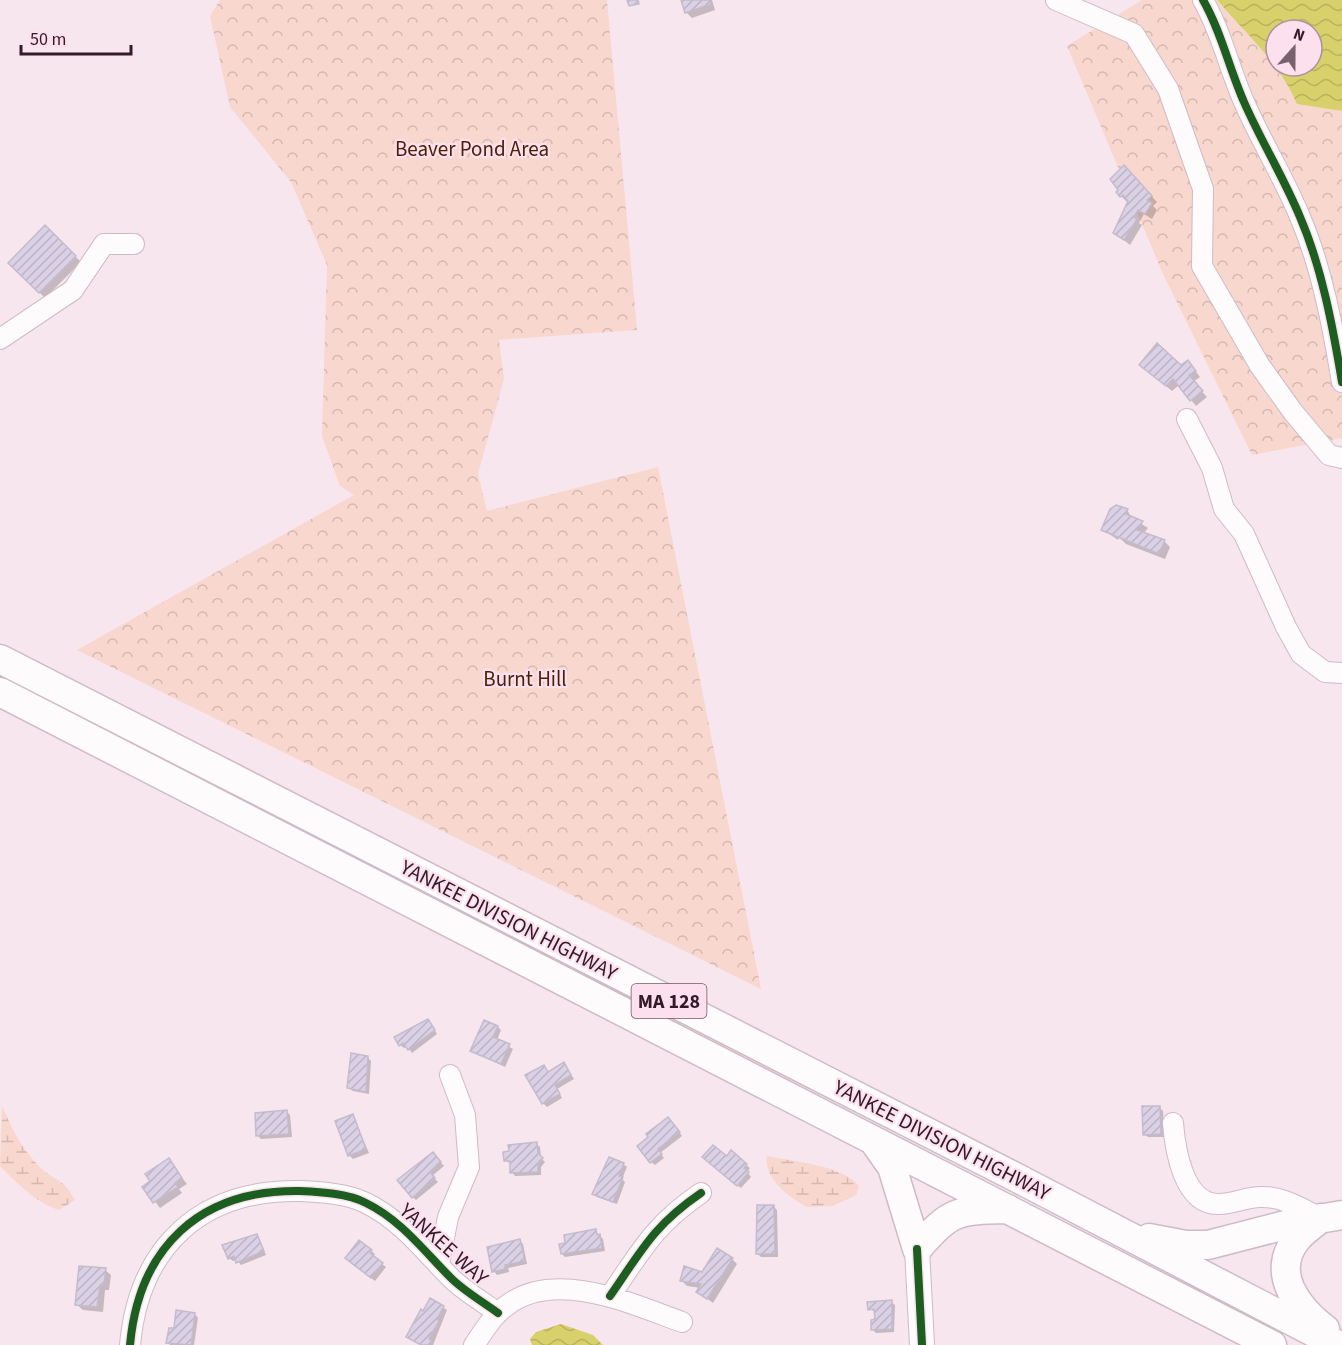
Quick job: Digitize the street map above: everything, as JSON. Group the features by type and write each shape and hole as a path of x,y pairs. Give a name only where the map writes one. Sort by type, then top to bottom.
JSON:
{"highway":[{"name":"YANKEE DIVISION HIGHWAY","path":"0,659 1338,1345"},
{"name":"YANKEE DIVISION HIGHWAY","path":"0,692 1272,1345"},
{"path":"872,1138 892,1167 917,1249"},
{"path":"917,1249 941,1222 957,1214 978,1210 1008,1209"},
{"path":"1107,1225 1168,1242 1208,1245 1332,1216"},
{"path":"1332,1216 1295,1241 1284,1274 1292,1293 1304,1310 1342,1339"}],"main road":[{"path":"917,1249 922,1345"}],"street":[{"path":"1056,0 1134,34 1168,89 1203,189 1202,266 1260,366 1293,412 1329,455 1342,458"},
{"path":"1203,0 1214,18 1229,67 1257,132 1301,218 1317,269 1342,382"},
{"path":"0,339 73,290 104,244 134,244"},
{"path":"1187,419 1212,468 1224,509 1244,534 1286,627 1301,654 1325,672 1342,673"},
{"path":"439,1264 448,1216 469,1167 465,1115 450,1075"},
{"path":"1173,1123 1175,1151 1185,1180 1206,1200 1218,1205 1261,1197 1279,1199 1332,1216"},
{"name":"YANKEE WAY","path":"130,1345 135,1309 155,1259 177,1233 203,1215 237,1199 279,1191 316,1191 364,1202 397,1223 452,1280 498,1313"},
{"path":"610,1296 639,1250 657,1228 701,1193"},
{"path":"474,1345 498,1313 507,1305 535,1293 566,1289 610,1296 682,1322"}],"green space":[{"name":"Burnt Hill","path":"220,0 607,0 637,330 499,340 504,379 478,474 487,511 658,467 761,989 77,650 354,495 340,486 322,436 327,265 291,182 230,107 210,16"},
{"path":"1142,0 1217,0 1264,53 1264,78 1283,78 1297,104 1342,111 1342,438 1252,455 1163,274 1067,46"},
{"path":"2,1106 14,1132 29,1155 42,1169 64,1184 75,1200 59,1210 42,1203 0,1166"},
{"path":"767,1156 817,1165 842,1174 859,1186 856,1195 833,1206 807,1207 786,1193 773,1179 769,1172"}],"water":[{"path":"1217,0 1342,0 1342,111 1297,104 1283,78 1324,78 1324,18 1264,18 1264,53"},
{"path":"561,1324 593,1335 603,1345 532,1345 530,1339 536,1332"}],"building":[{"path":"627,0 638,0 639,4 629,6"},
{"path":"681,0 709,0 711,4 685,13"},
{"path":"1124,165 1152,196 1147,200 1152,203 1145,214 1138,210 1134,217 1137,219 1124,240 1113,233 1128,201 1123,195 1120,197 1110,179"},
{"path":"45,225 76,256 39,293 8,263"},
{"path":"1157,343 1181,365 1188,360 1196,371 1189,375 1203,391 1190,401 1173,379 1166,386 1139,365"},
{"path":"1116,505 1128,509 1126,514 1143,521 1137,530 1165,540 1159,554 1101,530 1110,509"},
{"path":"428,1019 435,1030 408,1050 403,1043 399,1046 394,1037"},
{"path":"484,1020 498,1026 493,1037 510,1044 501,1064 470,1051"},
{"path":"351,1053 368,1056 366,1092 347,1088"},
{"path":"564,1062 571,1075 555,1085 560,1094 542,1104 525,1075 544,1065 548,1072"},
{"path":"1142,1106 1160,1106 1161,1134 1143,1135"},
{"path":"287,1110 289,1134 256,1136 255,1113"},
{"path":"353,1114 366,1149 348,1156 335,1121"},
{"path":"668,1117 680,1132 658,1149 662,1154 650,1163 637,1146 648,1137 646,1134"},
{"path":"537,1142 538,1153 543,1158 538,1163 538,1172 510,1173 510,1161 504,1161 503,1152 509,1151 508,1145"},
{"path":"713,1145 727,1156 731,1150 747,1164 744,1168 749,1172 737,1186 702,1157"},
{"path":"433,1152 441,1162 430,1172 435,1178 412,1198 397,1180"},
{"path":"609,1157 624,1163 619,1176 623,1177 613,1202 592,1194"},
{"path":"169,1158 182,1178 175,1183 178,1187 153,1203 142,1187 150,1181 145,1174"},
{"path":"757,1205 774,1205 775,1254 756,1254"},
{"path":"596,1229 597,1235 600,1234 602,1248 561,1254 559,1244 565,1243 564,1235"},
{"path":"257,1234 264,1251 236,1263 234,1256 228,1259 222,1245"},
{"path":"520,1239 525,1261 505,1265 506,1269 492,1272 487,1247"},
{"path":"359,1240 383,1263 371,1278 345,1258"},
{"path":"717,1248 733,1258 707,1299 696,1292 701,1284 680,1281 684,1266 702,1272"},
{"path":"79,1266 106,1268 104,1285 100,1285 97,1307 75,1305"},
{"path":"430,1298 444,1306 429,1339 432,1341 429,1345 421,1345 406,1337 421,1309 423,1311"},
{"path":"892,1300 892,1329 871,1330 871,1320 875,1319 874,1309 868,1310 867,1302"},
{"path":"176,1310 195,1313 191,1345 166,1343 169,1328 174,1328"}],"cycle path":[{"path":"1203,0 1215,24 1244,102 1287,188 1308,237 1326,298 1342,382"},
{"path":"130,1345 136,1310 146,1279 161,1253 181,1231 204,1213 232,1201 263,1193 298,1191 324,1193 342,1195 366,1203 401,1227 456,1283 498,1313"},
{"path":"610,1296 640,1252 660,1228 701,1193"},
{"path":"917,1249 922,1345"}],"park label":[{"name":"Beaver Pond Area","path":"472,149"}]}
